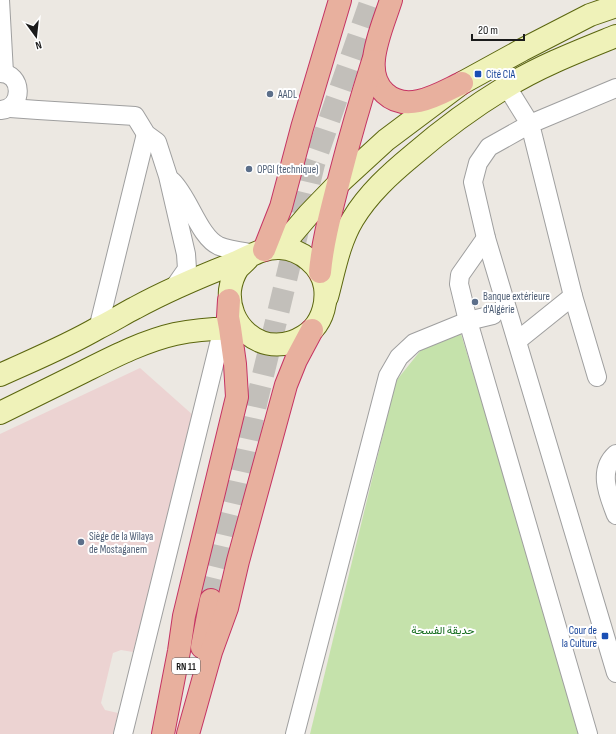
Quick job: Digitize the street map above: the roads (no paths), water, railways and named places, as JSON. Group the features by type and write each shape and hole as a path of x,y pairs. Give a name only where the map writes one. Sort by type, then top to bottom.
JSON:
{"highway":[{"path":"262,252 281,208 302,128 340,0"},
{"path":"320,272 326,228 376,46 391,0"},
{"path":"373,61 378,87 383,93 395,100 419,102 462,83"},
{"path":"163,734 179,651 184,616 236,397 232,329 228,317 229,300"},
{"path":"188,734 211,652 227,608 238,561 286,385 296,360 312,330"},
{"name":"RN 11","path":"167,734 207,598 184,734"}],"main road":[{"path":"229,300 231,284 238,269 262,252 309,214 338,184 386,140 462,83 584,18 616,6"},
{"path":"0,413 111,358 174,334 198,330 232,329 270,344 286,344 300,339 312,330 321,317 338,254 345,235 352,219 377,187 436,136 507,86 547,66 616,36"},
{"path":"0,375 98,329 136,307 173,289 208,273 262,252 296,252 310,260 320,272 325,286 325,302"}],"street":[{"path":"0,0 2,73 14,79 18,88 17,99 5,109"},
{"path":"507,86 530,124 573,296 597,377"},
{"path":"616,88 530,124 489,147 478,163 473,182 486,238 616,673"},
{"path":"5,109 135,116 146,134 157,142 168,176 186,254 187,270 173,289"},
{"path":"98,329 146,134"},
{"path":"168,176 180,188 210,240 220,246 262,252"},
{"path":"486,238 460,275 459,284 468,321 588,734"},
{"path":"517,341 573,296"},
{"path":"295,734 388,376 399,357 414,343 468,321 493,316"},
{"path":"123,734 232,329"},
{"path":"616,454 610,462 605,477 616,515"}],"tunnel":[{"path":"211,600 257,400 314,164 371,0"}],"place":[{"name":"Cité CIA","path":"478,74"},
{"name":"AADL","path":"270,94"},
{"name":"OPGI (technique)","path":"249,169"},
{"name":"Banque extérieure d'Algérie","path":"475,302"},
{"name":"Siège de la Wilaya de Mostaganem","path":"81,542"},
{"name":"Cour de la Culture","path":"605,636"}],"park label":[{"name":"حديقة الفسحة","path":"443,630"}]}
